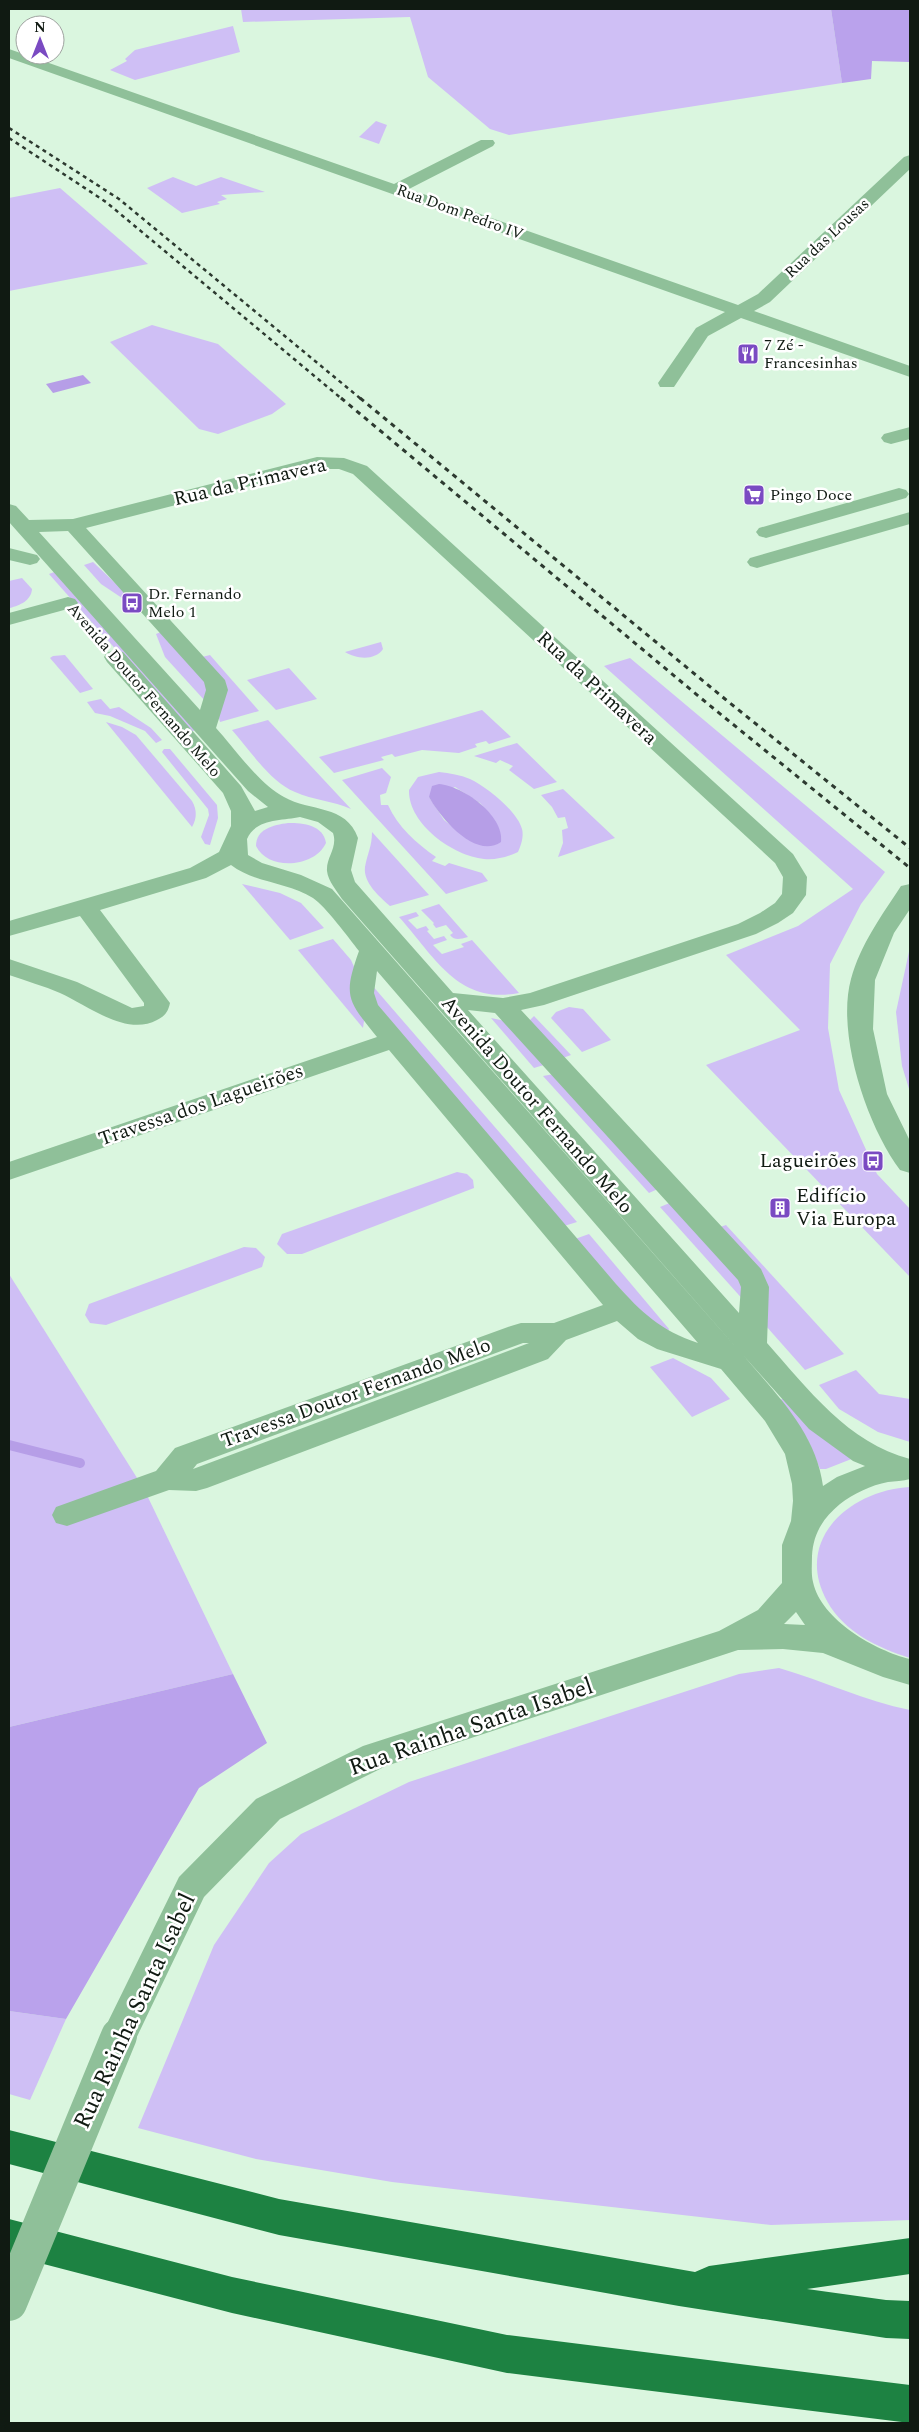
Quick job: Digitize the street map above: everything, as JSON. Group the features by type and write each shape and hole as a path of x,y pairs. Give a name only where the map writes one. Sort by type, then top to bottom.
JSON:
{"highway":[{"path":"9,2147 279,2216 679,2288 886,2319 910,2320"},
{"path":"9,2237 232,2295 507,2354 910,2405"},
{"path":"679,2288 910,2256"}],"street":[{"name":"Rua Dom Pedro IV","path":"9,53 910,372"},
{"path":"396,189 488,143"},
{"name":"Rua das Lousas","path":"667,383 702,332 764,298 910,160"},
{"path":"891,438 910,433"},
{"name":"Rua da Primavera","path":"16,531 73,524 317,463 332,462 352,466 360,470 785,859 795,877 794,895 784,908 747,929 535,1000 503,1006 444,1000"},
{"path":"766,532 899,494"},
{"name":"Avenida Doutor Fernando Melo","path":"9,510 16,531 30,559 233,791 244,811 238,837 238,857 248,866 304,884 323,894 742,1355 819,1421 864,1452 907,1469"},
{"path":"757,562 910,518"},
{"name":"Avenida Doutor Fernando Melo","path":"73,524 214,680 217,690 205,729"},
{"name":"Avenida Doutor Fernando Melo","path":"16,531 270,799 283,806 322,816 336,823 345,832 348,843 339,870 351,894 444,1000 742,1355 798,1447 810,1494 806,1519"},
{"path":"9,554 30,559"},
{"path":"9,618 68,603"},
{"name":"Avenida Doutor Fernando Melo","path":"238,837 255,819 288,811 306,812"},
{"path":"198,873 227,857 238,837"},
{"path":"9,929 198,873 240,869 272,874 301,875 319,871 334,864 344,854"},
{"path":"910,891 882,933 863,980 860,1029 874,1094 904,1156 910,1164"},
{"path":"9,967 68,987 128,1016 146,1016 156,1010 157,1002 85,906"},
{"path":"372,949 361,984 361,997 367,1008 622,1308 649,1333 671,1344 742,1355"},
{"name":"Avenida Doutor Fernando Melo","path":"503,1006 751,1276 755,1287 742,1355"},
{"name":"Travessa dos Lagueirões","path":"9,1171 394,1040"},
{"name":"Travessa Doutor Fernando Melo","path":"68,1515 167,1479 196,1480 538,1352 556,1333 622,1308"},
{"name":"Rua Rainha Santa Isabel","path":"848,1648 816,1618 798,1584 795,1550 806,1519 830,1494 864,1476 907,1469"},
{"name":"Rua Rainha Santa Isabel","path":"9,2303 119,2036 191,1887 268,1809 375,1756 730,1640 761,1625 779,1611 785,1606 798,1584"},
{"name":"Rua Rainha Santa Isabel","path":"730,1640 766,1635 808,1638 848,1648 890,1668 910,1672"}],"shaded area":[{"path":"241,9 831,9 842,83 509,135 490,129 428,77 410,17 243,22"},
{"path":"831,9 910,9 910,62 872,61 871,79 842,83"},
{"path":"233,26 240,52 135,80 110,70 127,61 125,59 135,50"},
{"path":"376,121 387,125 379,144 359,137"},
{"path":"173,177 196,186 221,177 265,192 221,195 227,199 217,202 220,204 182,213 147,188"},
{"path":"60,188 148,264 9,291 9,198"},
{"path":"152,325 218,344 286,404 272,414 218,434 199,429 110,342"},
{"path":"83,375 91,383 53,393 46,384"},
{"path":"93,562 134,601 128,602 101,584 84,565"},
{"path":"57,571 196,730 189,732 49,574"},
{"path":"22,578 32,589 30,597 10,608 9,581"},
{"path":"161,632 207,684 206,702 165,657 156,634"},
{"path":"381,642 383,649 375,656 365,658 345,652"},
{"path":"65,655 93,689 80,693 50,658"},
{"path":"210,655 259,711 220,722 202,657"},
{"path":"630,658 885,872 861,904 830,964 828,1028 839,1090 877,1174 910,1209 910,1277 706,1065 800,1030 726,955 798,926 853,889 604,666"},
{"path":"289,668 317,699 276,710 247,680"},
{"path":"101,699 110,709 119,707 151,728 162,740 156,743 145,731 110,716 95,713 87,702"},
{"path":"482,710 511,737 489,744 486,741 475,744 477,747 459,753 422,750 395,757 392,754 381,757 384,760 334,773 319,757"},
{"path":"268,720 351,809 302,795 286,787 261,765 232,730"},
{"path":"106,722 122,727 136,735 192,801 196,814 192,827"},
{"path":"517,743 557,782 534,789 509,770 513,766 500,760 496,763 474,756"},
{"path":"164,749 170,749 217,805 218,818 210,845 205,844 201,837 209,815 208,809 162,752"},
{"path":"382,768 391,777 386,793 380,795 381,805 388,805 408,834 436,857 432,861 445,866 449,863 482,873 488,881 446,894 342,780"},
{"path":"439,772 455,774 470,779 493,794 508,807 519,822 523,835 518,852 493,859 472,857 446,845 434,836 416,815 411,803 409,790 418,777","holes":["455,787 480,803 490,814 469,840 444,820 429,797"]},
{"path":"439,784 449,786 470,796 489,812 500,832 501,842 491,846 480,845 459,834 441,815 429,797 432,786"},
{"path":"563,789 615,838 558,857 563,843 562,830 568,828 565,817 558,818 552,807 541,795"},
{"path":"288,823 312,826 321,832 326,843 312,857 302,861 281,863 271,860 262,854 256,846 257,840 266,829"},
{"path":"372,832 429,895 390,906 377,894 369,884 365,873"},
{"path":"242,884 280,893 301,903 324,928 290,940"},
{"path":"439,904 468,937 454,938 450,935 453,933 446,925 436,928 434,923 421,910"},
{"path":"416,912 419,916 408,920 417,929 426,926 429,930 427,931 434,939 444,936 447,940 433,945 442,954 464,947 461,944 472,940 519,993 498,995 480,992 464,985 450,975 399,917"},
{"path":"333,939 351,960 355,969 364,1021 363,1028 298,950"},
{"path":"910,947 910,1092 902,1066 896,1012"},
{"path":"371,984 577,1222 564,1226 369,995"},
{"path":"569,1007 583,1009 611,1040 582,1052 551,1018 556,1012"},
{"path":"534,1016 571,1055 560,1059 531,1025 530,1020"},
{"path":"491,1018 510,1022 547,1064 534,1068"},
{"path":"554,1074 660,1188 649,1193 543,1076"},
{"path":"457,1172 467,1174 473,1180 474,1188 302,1254 287,1254 277,1244 282,1234"},
{"path":"672,1202 743,1281 746,1303 660,1207"},
{"path":"726,1225 844,1354 805,1370 766,1326 717,1228"},
{"path":"589,1234 669,1329 668,1331 651,1323 575,1239"},
{"path":"244,1247 256,1248 265,1257 262,1267 106,1325 90,1323 85,1315 89,1304"},
{"path":"9,1274 144,1489 233,1674 9,1727"},
{"path":"673,1358 711,1378 730,1399 692,1417 650,1367"},
{"path":"856,1370 879,1394 910,1399 910,1442 878,1432 839,1409 819,1385"},
{"path":"786,1397 854,1458 826,1469 820,1469 807,1438 778,1401"},
{"path":"910,1487 910,1658 874,1644 843,1622 827,1601 818,1578 817,1557 823,1538 834,1522 849,1508 867,1497 888,1490"},
{"path":"779,1668 861,1696 910,1710 910,2220 771,2225 392,2182 256,2159 138,2128 214,1945 269,1863 301,1834 409,1782 739,1674"},
{"path":"233,1674 267,1743 199,1788 66,2019 9,2011 9,1727"},
{"path":"9,2011 66,2019 30,2100 9,2094"}],"waterway":[{"path":"9,1445 80,1463"}],"railway":[{"path":"9,128 119,199 361,399"},
{"path":"9,138 106,202 342,399"},
{"path":"341,398 708,704 910,868"},
{"path":"360,398 725,699 910,848"}],"place":[{"name":"7 Zé - Francesinhas","path":"748,354"},
{"name":"Pingo Doce","path":"754,495"},
{"name":"Dr. Fernando Melo 1","path":"132,603"},
{"name":"Lagueirões","path":"873,1161"},
{"name":"Edifício Via Europa","path":"780,1208"}]}
